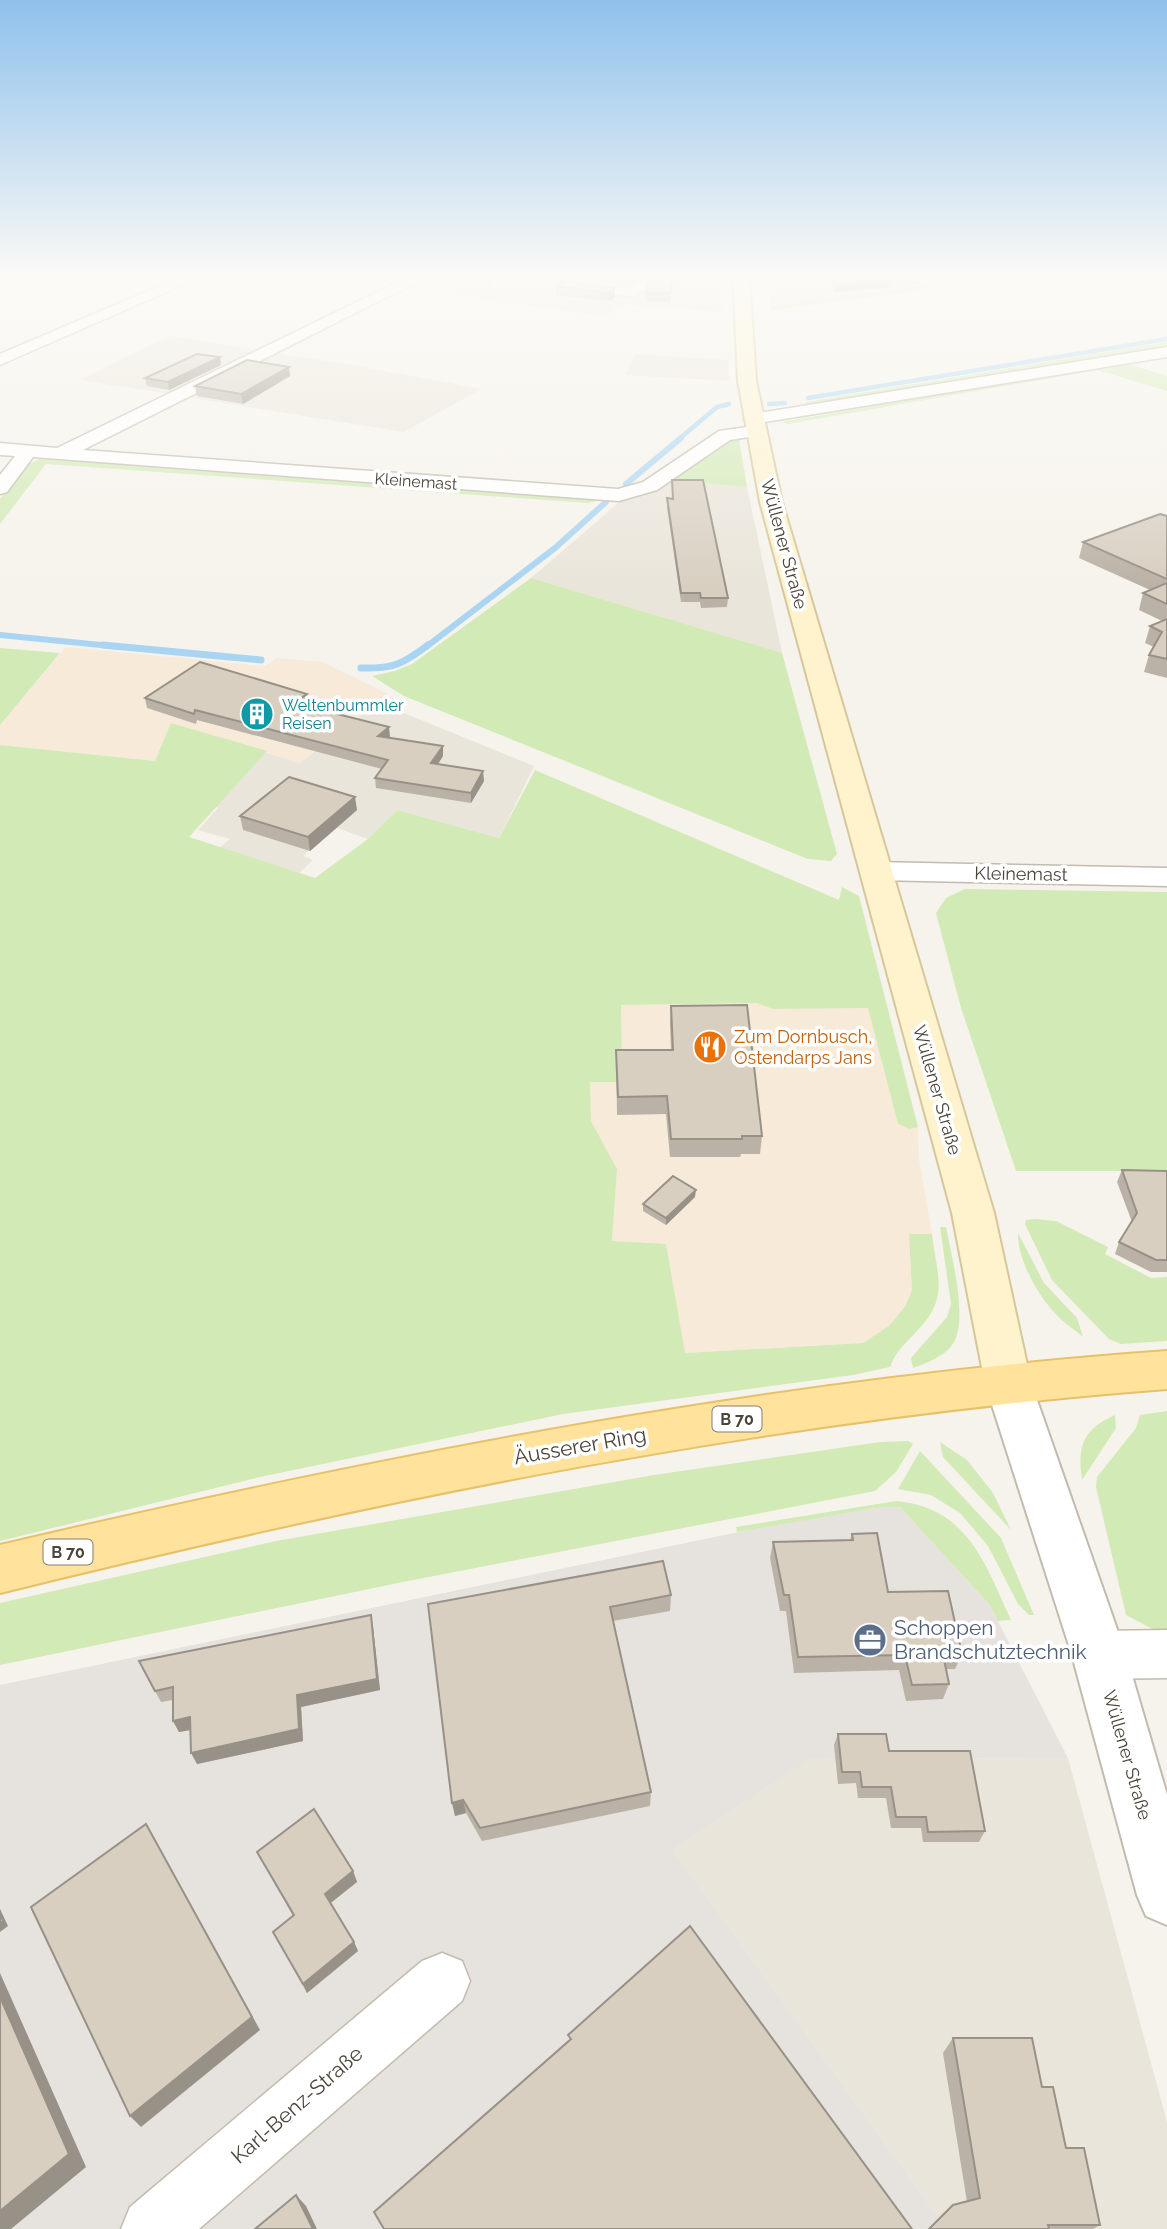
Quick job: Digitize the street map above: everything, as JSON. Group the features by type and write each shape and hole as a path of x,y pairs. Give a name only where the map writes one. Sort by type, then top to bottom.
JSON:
{"main road":[{"name":"Wüllener Straße","path":"747,380 771,502 973,1213 1008,1383"},
{"name":"Äusserer Ring","path":"0,1569 135,1536 469,1465 763,1414 1008,1383 1167,1370"}],"street":[{"name":"Kleinemast","path":"60,454 210,380"},
{"name":"Kleinemast","path":"0,449 619,495 650,486 725,435 754,425 1008,380"},
{"path":"0,488 28,452"},
{"name":"Kleinemast","path":"875,871 1167,877"},
{"name":"Wüllener Straße","path":"1008,1383 1099,1655 1167,1895"},
{"path":"1099,1655 1167,1654"},
{"name":"Karl-Benz-Straße","path":"152,2229 442,1981"}],"shaded area":[{"path":"80,380 433,380 481,389 404,432"},
{"path":"671,481 747,487 782,653 531,578 624,498"},
{"path":"66,647 265,666 277,658 323,662 388,694 300,763 172,723 156,761 0,745 0,725"},
{"path":"377,702 534,766 499,838 397,810 368,839 337,828 303,856 313,860 293,879 214,852 230,839 198,830 218,808 211,802 257,750 300,763"},
{"path":"757,1003 773,1009 869,1008 898,1124 909,1129 918,1127 919,1159 932,1234 909,1235 912,1290 890,1325 862,1343 684,1353 666,1245 612,1241 617,1169 591,1121 590,1082 617,1081 622,1067 621,1005"},
{"path":"882,1507 900,1507 989,1604 1068,1758 811,1759 673,1850 947,2229 0,2229 0,1685 758,1528"},
{"path":"1068,1758 1167,2122 1167,2229 947,2229 673,1850 811,1759"}],"green space":[{"path":"938,380 965,380 806,406 806,402"},
{"path":"1020,380 1040,380 788,424 782,422"},
{"path":"1130,380 1167,380 1167,391"},
{"path":"732,439 739,439 747,487 671,481"},
{"path":"56,456 593,498 596,501 588,503 46,464 0,524 0,499 26,465"},
{"path":"531,578 782,653 837,854 831,861 808,859 404,696 372,676 412,664"},
{"path":"0,648 60,653 0,725"},
{"path":"171,723 267,751 189,837 315,878 368,839 397,810 499,838 535,770 839,900 842,887 859,896 918,1127 909,1129 898,1124 868,1008 773,1009 757,1003 621,1005 622,1067 616,1082 590,1082 591,1121 617,1169 612,1241 666,1244 685,1353 863,1343 890,1325 905,1306 912,1290 909,1234 932,1234 939,1286 934,1308 927,1320 898,1352 890,1367 853,1375 563,1414 260,1477 0,1541 0,745 155,761"},
{"path":"965,889 1167,892 1167,1171 1016,1171 961,1008 936,913 946,898"},
{"path":"1026,1220 1056,1221 1108,1247 1105,1254 1151,1278 1167,1277 1167,1341 1121,1344 1109,1339 1052,1280 1025,1224"},
{"path":"940,1227 946,1227 954,1269 959,1302 958,1331 954,1342 946,1351 913,1368 911,1358 947,1317 951,1304"},
{"path":"1018,1233 1044,1283 1077,1318 1083,1337 1057,1316 1035,1286 1024,1264"},
{"path":"1167,1411 1167,1632 1158,1632 1126,1615 1096,1487 1097,1477 1136,1428 1140,1415"},
{"path":"1115,1415 1116,1428 1082,1480 1081,1457 1085,1440 1096,1426"},
{"path":"908,1441 913,1444 896,1472 875,1491 403,1582 0,1665 0,1603 276,1541 654,1475 880,1442"},
{"path":"940,1442 967,1460 993,1493 1011,1530 943,1457"},
{"path":"920,1451 1001,1538 1034,1615 1029,1615 1018,1604 988,1546 960,1513 931,1495 898,1489"},
{"path":"896,1501 920,1505 957,1526 982,1559 1011,1620 998,1621 989,1604 900,1507 882,1507 737,1532 736,1527"}],"building":[{"path":"207,380 266,380 241,394 195,386"},
{"path":"672,480 703,480 728,598 701,598 700,593 681,593 667,498 673,499"},
{"path":"1160,514 1167,516 1167,579 1083,542"},
{"path":"1167,583 1167,604 1143,593"},
{"path":"1167,619 1167,659 1149,655 1162,632 1150,626"},
{"path":"200,662 307,694 301,698 342,710 337,714 389,727 378,736 443,746 431,763 483,771 471,793 375,778 388,760 195,710 194,714 145,698"},
{"path":"289,777 355,797 308,837 240,816"},
{"path":"747,1005 762,1136 742,1136 742,1139 671,1139 667,1096 618,1097 616,1050 673,1050 671,1006"},
{"path":"1122,1170 1167,1171 1167,1260 1156,1260 1119,1242 1137,1213"},
{"path":"673,1176 696,1190 666,1218 643,1204"},
{"path":"877,1533 888,1592 948,1591 962,1654 943,1654 949,1684 912,1685 905,1655 798,1657 789,1595 784,1595 773,1542 853,1540 852,1534"},
{"path":"663,1561 671,1595 610,1607 651,1792 480,1828 463,1800 452,1803 428,1604"},
{"path":"371,1615 377,1679 297,1695 299,1729 191,1753 190,1717 173,1721 173,1687 155,1691 139,1661"},
{"path":"838,1734 886,1734 889,1751 970,1751 985,1831 928,1832 926,1817 896,1817 891,1787 862,1787 860,1772 842,1772"},
{"path":"314,1809 353,1871 325,1894 354,1942 303,1984 273,1932 294,1915 257,1852"},
{"path":"146,1824 252,2017 130,2116 31,1907"},
{"path":"690,1926 912,2229 384,2229 374,2212 571,2039 568,2035"},
{"path":"0,1997 69,2154 0,2211"},
{"path":"953,2038 1032,2038 1042,2087 1053,2087 1066,2148 1084,2148 1100,2225 1048,2225 1049,2229 929,2229 953,2205 980,2198"},
{"path":"296,2195 313,2229 255,2229"}],"waterway":[{"path":"808,398 917,380"},
{"path":"769,404 785,403"},
{"path":"679,439 717,407 729,404"},
{"path":"626,484 681,438"},
{"path":"426,647 555,548 606,502"},
{"path":"0,635 121,647"},
{"path":"103,645 261,660"},
{"path":"361,668 381,668 397,664 428,645"}],"place":[{"name":"Weltenbummler Reisen","path":"257,714"},
{"name":"Zum Dornbusch, Ostendarps Jans","path":"710,1047"},
{"name":"Schoppen Brandschutztechnik","path":"870,1640"}]}
